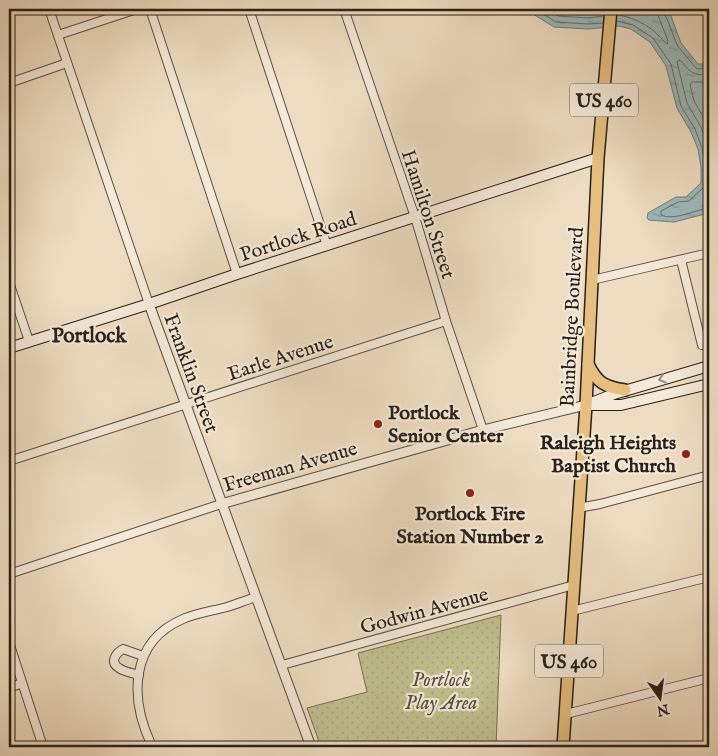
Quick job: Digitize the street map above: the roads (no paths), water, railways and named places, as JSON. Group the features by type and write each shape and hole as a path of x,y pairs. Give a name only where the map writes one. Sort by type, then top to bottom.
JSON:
{"main road":[{"name":"Bainbridge Boulevard","path":"563,747 586,405 598,158 611,9"},
{"name":"Portlock Road","path":"9,348 598,158"},
{"path":"588,363 592,373 601,383 610,388 625,390"},
{"name":"Freeman Avenue","path":"586,405 625,390 709,366"},
{"name":"Freeman Avenue","path":"586,405 621,405 709,384"}],"street":[{"name":"Franklin Street","path":"49,9 148,304 311,747"},
{"path":"58,35 137,9"},
{"path":"150,9 237,274"},
{"path":"249,9 327,246"},
{"name":"Hamilton Street","path":"344,9 415,217 446,321 483,430"},
{"path":"9,83 67,63"},
{"path":"592,280 709,253"},
{"path":"681,260 702,345"},
{"path":"9,282 29,341"},
{"name":"Earle Avenue","path":"9,461 446,321"},
{"name":"Freeman Avenue","path":"9,574 221,504 483,430 586,405"},
{"path":"578,508 709,475"},
{"path":"572,611 709,577"},
{"name":"Godwin Avenue","path":"282,665 574,585"},
{"path":"151,744 140,716 138,692 143,656 150,644 160,634 183,619 256,597"},
{"path":"9,642 43,747"},
{"path":"139,675 119,669 115,664 114,656 123,649 143,656"},
{"path":"566,714 709,678"},
{"path":"9,688 22,683"}],"water":[{"path":"525,9 667,9 681,43 698,64 709,64 709,213 674,222 649,220 647,218 648,213 676,197 686,197 701,183 698,149 691,132 677,108 666,66 650,42 631,29 619,26 588,29 554,27"}],"place":[{"name":"Portlock Senior Center","path":"378,424"},
{"name":"Raleigh Heights Baptist Church","path":"686,454"},
{"name":"Portlock Fire Station Number 2","path":"470,493"}],"district":[{"name":"Portlock","path":"89,335"}],"park label":[{"name":"Portlock Play Area","path":"441,690"}]}
